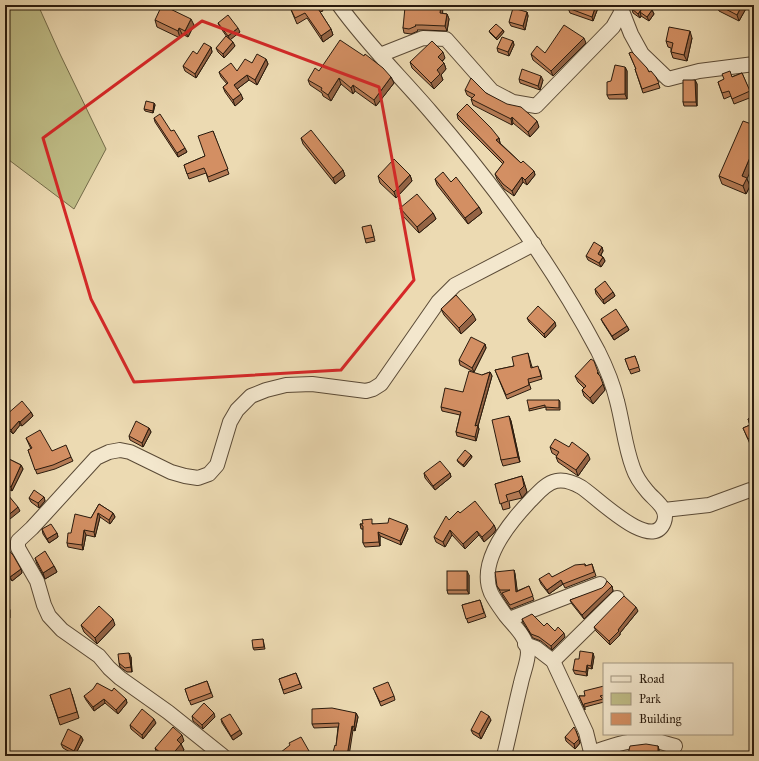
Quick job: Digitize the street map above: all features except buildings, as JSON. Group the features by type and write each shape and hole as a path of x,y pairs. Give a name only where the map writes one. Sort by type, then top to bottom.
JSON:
{"street":[{"path":"339,5 352,23 430,110 514,215 559,282 599,353 610,378 617,400 629,457 636,477 647,492 664,510 665,518 663,524 658,530 651,533 641,530 626,521 582,487 567,481 555,481 542,488 526,505 498,541 491,558 487,576 491,593 522,636 528,650 504,756"},
{"path":"380,55 423,38 446,39 492,91 513,102 536,106 613,27 621,8"},
{"path":"621,8 631,34 642,54 668,79 699,71 754,64"},
{"path":"223,756 162,708 120,678 99,656 62,630 49,616 37,581 18,548 18,542 96,458 109,452 120,450 130,452 171,472 198,478 210,474 217,465 230,422 238,410 251,396 266,390 286,386 312,384 366,391 373,390 381,384 438,302 455,285 534,244"},
{"path":"664,510 709,505 750,490 754,491"},
{"path":"509,619 600,584"},
{"path":"553,661 617,598"},
{"path":"525,644 536,648 553,661 586,732 592,755 617,745 640,741 655,741 675,746"}],"highlighted area":[{"path":"202,21 379,87 414,280 341,370 134,382 91,299 43,138"}],"green space":[{"path":"5,5 38,5 106,149 74,209 5,157"}]}
